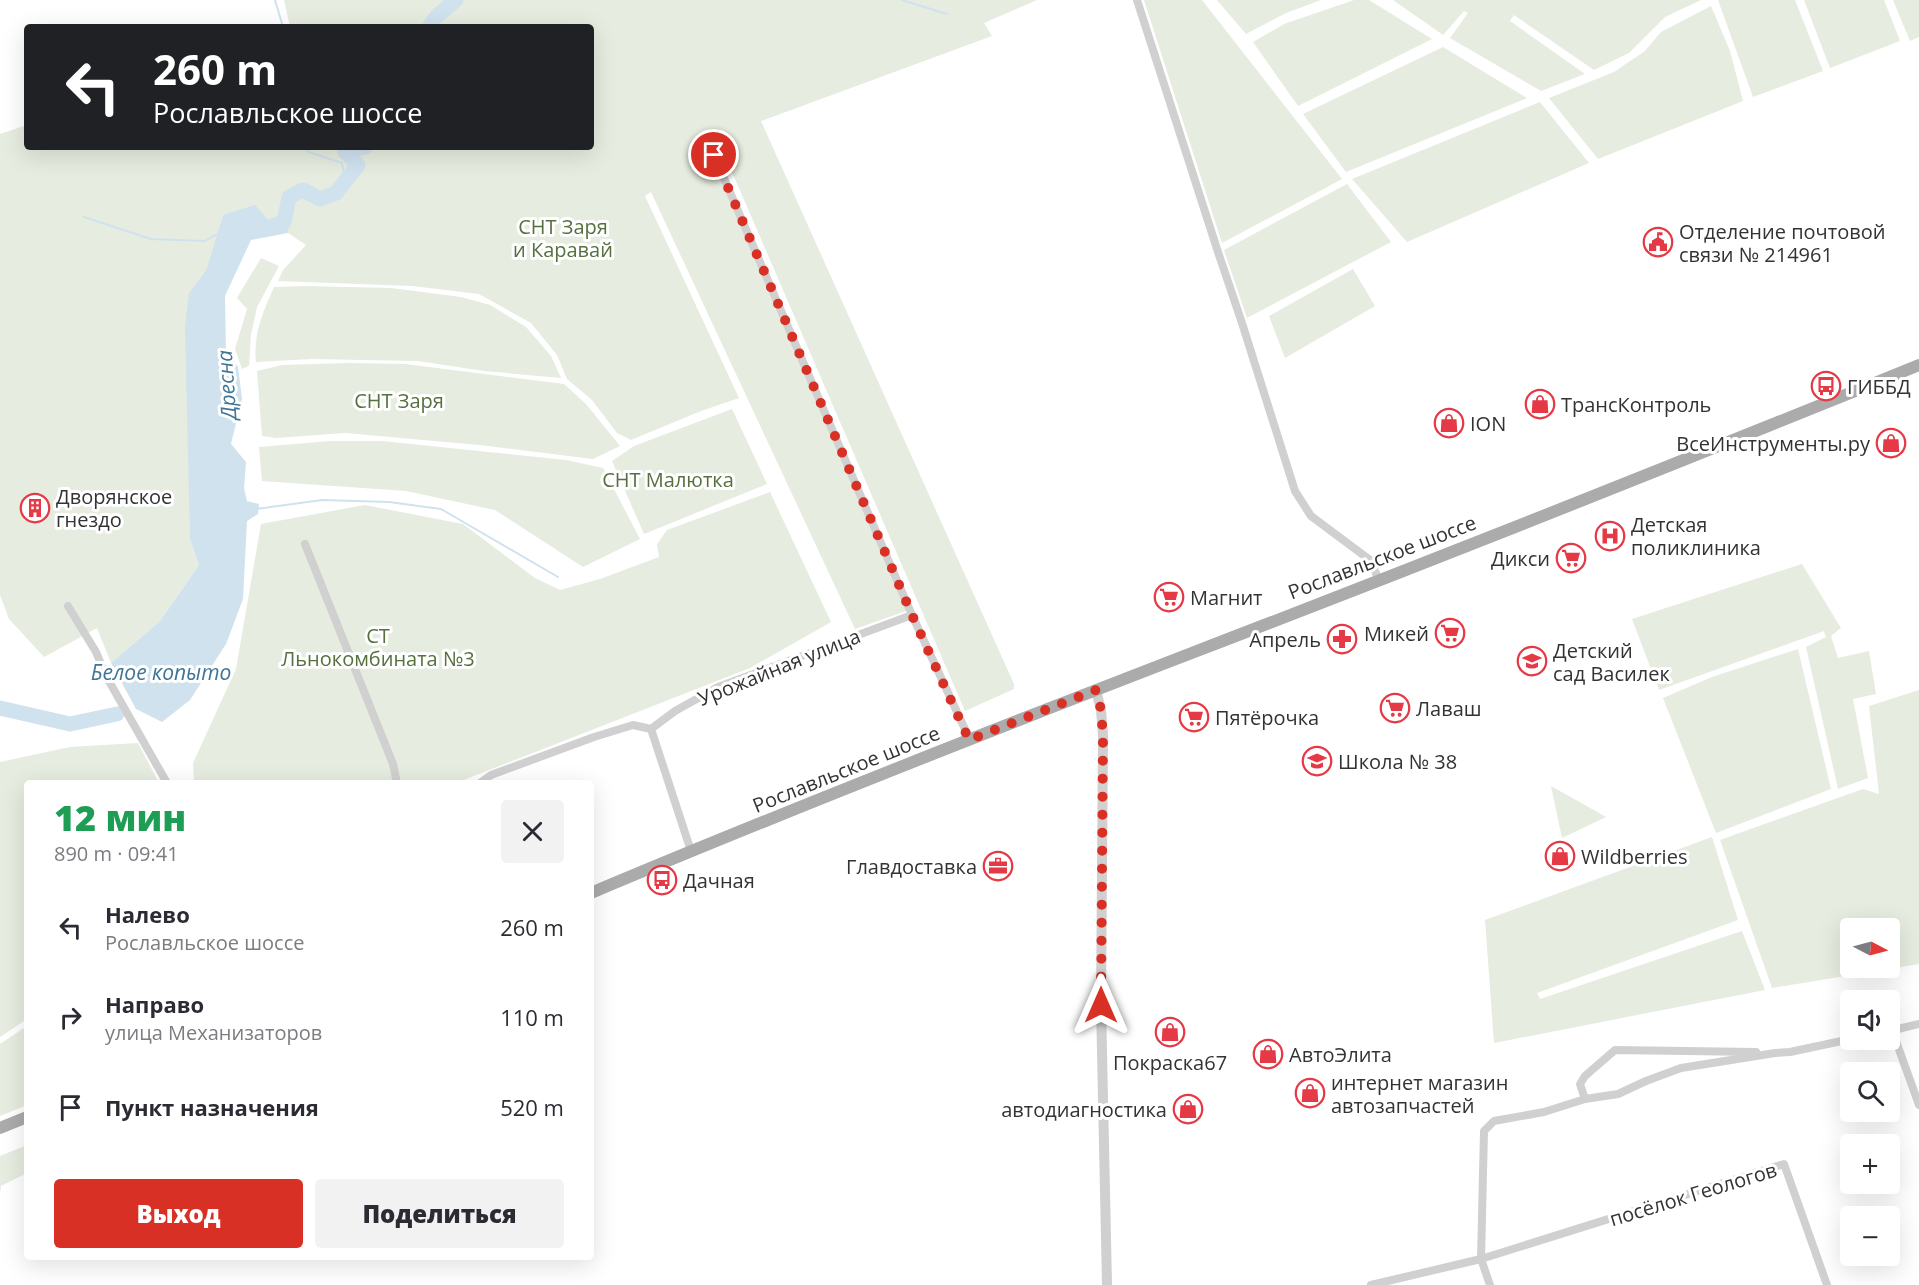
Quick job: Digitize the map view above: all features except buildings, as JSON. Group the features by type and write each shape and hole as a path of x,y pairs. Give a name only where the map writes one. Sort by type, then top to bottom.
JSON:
{"main road":[{"name":"Рославльское шоссе","path":"594,892 969,740 1919,365"},
{"path":"0,1128 24,1118"}],"street":[{"path":"1137,0 1295,491 1311,516 1371,560 1379,580"},
{"path":"714,155 912,615 969,740"},
{"path":"305,544 393,764 397,780"},
{"path":"68,606 96,652 106,676 165,780"},
{"name":"Урожайная улица","path":"651,729 675,711 718,687 912,615"},
{"path":"1096,690 1101,710 1103,736 1101,1005 1107,1285"},
{"path":"485,780 594,736 633,725 651,729 691,852"},
{"path":"1900,1029 1919,1024"},
{"path":"1585,1099 1580,1084 1585,1076 1615,1050 1790,1053 1840,1042"},
{"path":"1898,1050 1919,1105"},
{"path":"1490,1285 1480,1259 1484,1131 1494,1121 1544,1112 1585,1099 1618,1094 1681,1068 1775,1053"},
{"name":"посёлок Геологов","path":"1480,1259 1784,1164 1827,1285"},
{"path":"1371,1285 1480,1259"}],"green space":[{"name":"СНТ Заря и Каравай","path":"284,0 1037,0 984,23 992,36 761,121 1014,684 1014,689 965,711 719,142 710,149 912,609 855,629 651,192 645,196 739,398 631,440 617,433 592,400 567,379 557,355 531,323 479,294 412,286 278,281 283,270 306,245 288,233 287,216 268,220 223,215 206,270 189,293 190,539 199,565 160,621 111,663 97,628 44,657 9,619 0,595 0,134 24,126 24,150 594,150 594,24 289,24"},
{"path":"1144,0 1202,0 1342,179 1222,243"},
{"path":"1217,0 1321,0 1286,13 1246,34"},
{"path":"1354,0 1369,0 1432,39 1298,106 1253,42 1284,24"},
{"path":"1393,0 1701,0 1665,17 1629,53 1594,70 1514,15 1510,21 1585,74 1541,91 1450,38 1468,13 1464,11 1443,35"},
{"path":"1718,0 1795,0 1823,71 1753,97"},
{"path":"1804,0 1884,0 1900,41 1830,68"},
{"path":"1893,0 1919,0 1919,37 1910,41"},
{"path":"1711,6 1730,51 1743,101 1598,159 1549,98 1614,72 1645,51 1661,32"},
{"path":"1443,47 1527,98 1346,172 1303,114"},
{"path":"1540,102 1589,163 1407,242 1352,179"},
{"path":"1347,184 1391,242 1247,318 1224,250"},
{"path":"261,258 279,266 257,307 251,335 249,366 242,369 235,349 247,309 237,298"},
{"path":"1353,269 1375,306 1285,358 1269,316"},
{"name":"СНТ Заря","path":"274,287 391,288 461,297 490,305 526,327 551,356 561,378 484,371 418,361 311,359 256,362 257,333"},
{"name":"СНТ Заря","path":"405,364 564,384 586,404 620,446 593,459 479,445 345,433 276,438 262,436 257,371 282,365"},
{"name":"СНТ Малютка","path":"732,409 767,484 644,534 612,461 634,446"},
{"name":"СНТ Заря","path":"330,441 382,441 566,460 603,468 640,539 583,567 495,510 406,491 262,481 259,447"},
{"name":"СТ Льнокомбината №3","path":"770,492 831,622 750,668 464,780 194,780 193,763 236,669 261,524 365,505 463,524 535,578 560,590 600,579 659,557 657,544 667,530"},
{"path":"1802,564 1841,628 1831,636 1838,658 1869,651 1876,694 1853,699 1868,778 1838,789 1806,647 1826,637 1824,631 1659,690 1632,619"},
{"path":"1798,649 1831,789 1716,833 1663,698 1712,677"},
{"path":"1919,690 1919,964 1900,967 1900,918 1840,918 1840,977 1772,988 1720,840 1863,789 1879,794 1869,706"},
{"path":"138,743 157,780 24,780 24,1021 0,1037 0,762 70,747"},
{"path":"1551,786 1606,817 1562,838"},
{"path":"1712,837 1738,920 1537,993 1540,999 1742,931 1765,990 1494,1043 1485,920"},
{"path":"24,1028 24,1106 0,1116 0,1044"},
{"path":"24,1146 24,1174 1,1186 0,1194 0,1156"}],"water":[{"name":"Белое копыто","path":"255,205 268,220 287,216 288,233 251,240 225,296 226,352 238,367 242,399 231,444 246,462 244,488 247,501 259,504 258,514 247,521 243,599 226,644 190,700 162,722 136,709 111,663 160,621 199,565 190,539 185,328 189,293 206,270 223,215"}],"waterway":[{"path":"275,0 282,24"},
{"name":"Дресна","path":"431,24 456,0"},
{"path":"902,0 947,14"},
{"path":"307,150 342,163 345,182"},
{"name":"Дресна","path":"272,226 284,222 289,197 303,190 320,199 336,193 358,165 345,152 353,150"},
{"path":"84,217 151,239 205,241 219,233"},
{"path":"256,509 322,500 389,502 441,509 558,577"},
{"name":"Дресна","path":"0,708 70,724 117,714"}],"place":[{"name":"Отделение почтовой связи № 214961","path":"1658,242"},
{"name":"ГИББД","path":"1826,386"},
{"name":"ТрансКонтроль","path":"1540,404"},
{"name":"ION","path":"1449,423"},
{"name":"ВсеИнструменты.ру","path":"1891,443"},
{"name":"Дворянское гнездо","path":"35,508"},
{"name":"Детская поликлиника","path":"1610,536"},
{"name":"Дикси","path":"1571,558"},
{"name":"Магнит","path":"1169,597"},
{"name":"Микей","path":"1450,633"},
{"name":"Апрель","path":"1342,639"},
{"name":"Детский сад Василек","path":"1532,661"},
{"name":"Лаваш","path":"1395,708"},
{"name":"Пятёрочка","path":"1194,717"},
{"name":"Школа № 38","path":"1317,761"},
{"name":"Wildberries","path":"1560,856"},
{"name":"Главдоставка","path":"998,866"},
{"name":"Дачная","path":"662,880"},
{"name":"Покраска67","path":"1170,1032"},
{"name":"АвтоЭлита","path":"1268,1054"},
{"name":"интернет магазин автозапчастей","path":"1310,1093"},
{"name":"автодиагностика","path":"1188,1109"}],"route":[{"path":"714,155 912,615 969,740 1096,690 1101,710 1103,736 1101,1005"}]}
